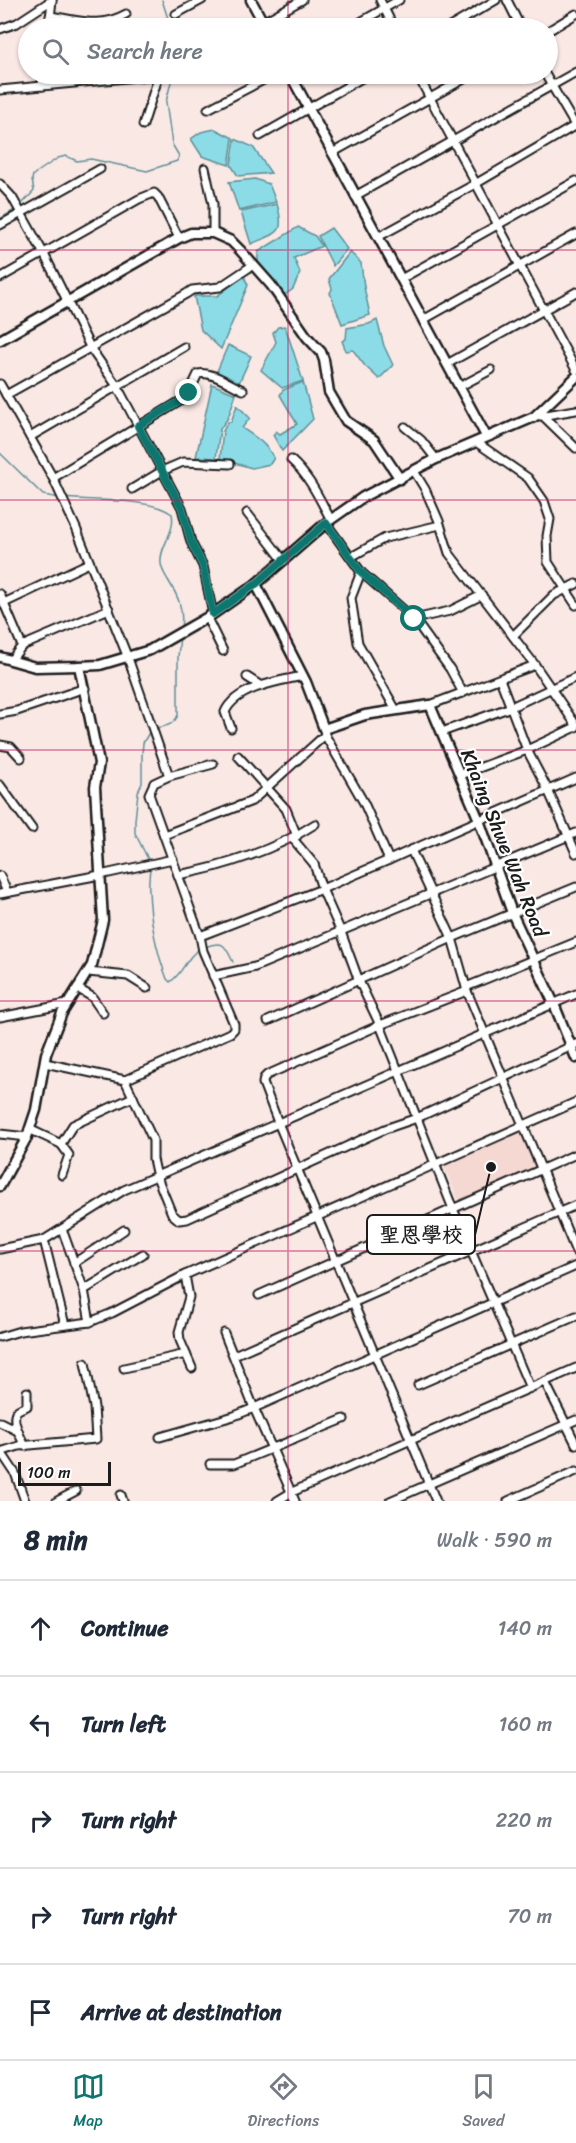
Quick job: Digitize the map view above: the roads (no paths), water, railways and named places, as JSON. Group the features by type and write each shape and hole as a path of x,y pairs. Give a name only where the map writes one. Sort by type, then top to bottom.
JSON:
{"street":[{"path":"52,0 50,16 63,18"},
{"path":"25,18 52,0"},
{"path":"176,14 202,0"},
{"path":"252,0 261,18"},
{"path":"275,18 302,0"},
{"path":"380,0 389,18"},
{"path":"368,18 399,0"},
{"path":"465,18 496,0"},
{"path":"507,0 516,18"},
{"path":"119,18 126,14"},
{"path":"558,25 576,14"},
{"path":"0,29 18,22"},
{"path":"558,83 576,72"},
{"path":"0,90 63,84"},
{"path":"143,125 156,84"},
{"path":"208,109 256,84"},
{"path":"295,84 486,436"},
{"path":"260,136 352,84"},
{"path":"422,84 576,370"},
{"path":"332,153 454,84"},
{"path":"355,196 556,84"},
{"path":"378,237 576,126 553,86"},
{"path":"205,168 210,182 213,204 213,233"},
{"path":"0,225 18,209 100,169"},
{"path":"401,279 576,181"},
{"path":"0,184 18,209 44,254 91,348 117,386 182,508 191,542 203,566 210,616 223,651"},
{"path":"0,278 139,199 154,193 179,238"},
{"path":"0,340 179,238 191,233 213,233 231,241 271,285 307,337 321,352 329,392 346,422 374,440 400,479"},
{"path":"423,320 576,234"},
{"path":"6,395 186,294 220,287 253,265"},
{"path":"447,364 576,292"},
{"path":"30,437 184,347"},
{"path":"459,387 491,370"},
{"path":"53,478 187,397 195,378 202,373 243,390"},
{"path":"538,417 576,377"},
{"path":"0,384 61,493 128,658 169,776"},
{"path":"0,657 35,667 79,666 100,665 150,650 210,616 256,584 328,521 363,497 486,436 538,417 576,410"},
{"path":"538,417 576,448"},
{"path":"405,427 421,440 436,459"},
{"path":"476,442 528,478 544,501 550,519 547,536 548,562 576,605"},
{"path":"291,460 304,471 328,521 361,572 414,619 450,669 463,693"},
{"path":"132,489 162,471 183,462 230,464"},
{"path":"414,471 425,489 449,553 535,665 576,726 527,750 460,775"},
{"path":"247,513 284,561"},
{"path":"351,557 385,538 440,525"},
{"path":"4,603 89,563"},
{"path":"361,572 351,598 358,643 396,710"},
{"path":"256,584 303,676 325,732 364,802 389,860"},
{"path":"513,636 554,595 576,584"},
{"path":"0,594 22,646"},
{"path":"414,619 450,611 482,595"},
{"path":"11,660 22,646 109,609"},
{"path":"164,835 252,801 325,732 364,715 430,705 535,665"},
{"path":"0,1186 28,1133 36,1110 46,1054 66,1005 92,965 103,920 95,787 99,763 79,666"},
{"path":"231,728 225,712 236,699 261,686 303,676"},
{"path":"247,677 261,686"},
{"path":"442,732 511,707 576,677"},
{"path":"500,678 527,750 572,834 576,853"},
{"path":"0,714 17,711 85,688"},
{"name":"Khaing Shwe Wah Road","path":"430,705 479,820 512,914 574,1045 576,1058"},
{"path":"0,746 11,747 21,758"},
{"path":"237,756 286,809 295,837 315,864 322,889 359,981 380,1025 470,1251 530,1388"},
{"path":"45,1063 125,1080 230,1033 234,1029 234,1024 201,944 174,859 149,794 154,783 169,776 213,764"},
{"path":"201,944 411,849 576,778"},
{"path":"0,785 32,829"},
{"path":"178,875 204,870 295,837 315,824"},
{"path":"213,976 255,967 572,834"},
{"path":"411,849 452,938 467,989 576,1252"},
{"path":"0,876 3,893 100,876 174,859"},
{"path":"268,1020 452,938 576,887"},
{"path":"436,1501 279,1125 263,1083 264,1078 380,1025 576,942"},
{"path":"88,972 128,976 147,988"},
{"path":"77,988 92,997 103,1013"},
{"path":"0,1249 44,1240 124,1190 279,1125 576,994"},
{"path":"0,1017 66,1005"},
{"path":"125,1080 153,1140 153,1159 157,1177 172,1214 179,1220 187,1219 385,1129 417,1118 574,1045"},
{"path":"61,1144 73,1125 133,1097"},
{"path":"0,1337 21,1331 90,1322 185,1275 576,1102"},
{"path":"0,1134 28,1133 61,1144 69,1155 62,1175"},
{"path":"259,1295 576,1154"},
{"path":"234,1356 576,1205"},
{"path":"62,1230 84,1290 90,1322"},
{"path":"74,1263 124,1230"},
{"path":"44,1240 65,1325"},
{"path":"84,1290 143,1254"},
{"path":"160,1437 254,1408 576,1266"},
{"path":"185,1275 189,1297 179,1332 192,1368"},
{"path":"418,1385 576,1316"},
{"path":"224,1333 295,1501"},
{"path":"124,1368 186,1354"},
{"path":"26,1501 15,1473 0,1452 25,1446 96,1439 94,1407 85,1363"},
{"path":"277,1501 292,1492 576,1368"},
{"path":"545,1382 576,1444"},
{"path":"25,1446 14,1415 17,1410 27,1406 27,1392"},
{"path":"210,1464 234,1464 344,1419"},
{"path":"390,1501 576,1420"},
{"path":"0,1422 18,1431"},
{"path":"508,1501 576,1471"},
{"path":"57,1501 76,1491"}],"water":[{"path":"215,129 233,138 229,165 202,156 191,139 201,132"},
{"path":"235,139 253,147 271,173 238,176 231,165"},
{"path":"255,179 269,184 276,202 239,211 229,182"},
{"path":"277,204 280,227 268,237 251,244 241,212"},
{"path":"298,227 315,236 322,246 294,258 300,273 293,289 285,295 258,266 258,252"},
{"path":"331,228 347,249 333,266 318,236"},
{"path":"350,252 361,263 370,315 342,324 330,293 332,289 329,279"},
{"path":"244,276 248,285 221,349 201,330 194,296 217,296"},
{"path":"377,320 384,346 393,365 379,379 353,350 346,351 342,341 346,339 347,328 369,324"},
{"path":"285,326 303,381 282,388 261,370 276,342 273,333 278,327"},
{"path":"228,345 251,356 238,385 215,376"},
{"path":"303,382 313,419 282,451 273,435 276,431 280,434 297,424 280,395 283,390"},
{"path":"212,384 236,394 228,418 220,429 216,458 196,457"},
{"path":"237,405 250,418 242,428 267,448 274,458 270,464 252,468 220,459 223,431 228,422 231,422"}],"waterway":[{"path":"162,0 168,18"},
{"path":"20,206 34,191 33,175 58,158 66,156 77,161 91,159 147,171 177,161 179,156 172,144 166,102 170,84"},
{"path":"0,219 16,209"},
{"path":"0,453 43,495 60,498"},
{"path":"64,498 150,505 172,514 172,527 162,551 161,563 163,572 179,603 182,615 181,628"},
{"path":"157,728 172,723 178,715 180,636"},
{"path":"149,861 135,833 135,820 138,792 142,783 143,743 150,731"},
{"path":"150,865 152,924 167,979 170,982 175,978 191,956 200,949"},
{"path":"205,947 220,944 228,951 233,962"}],"place":[{"name":"聖恩學校","path":"491,1167"}]}
